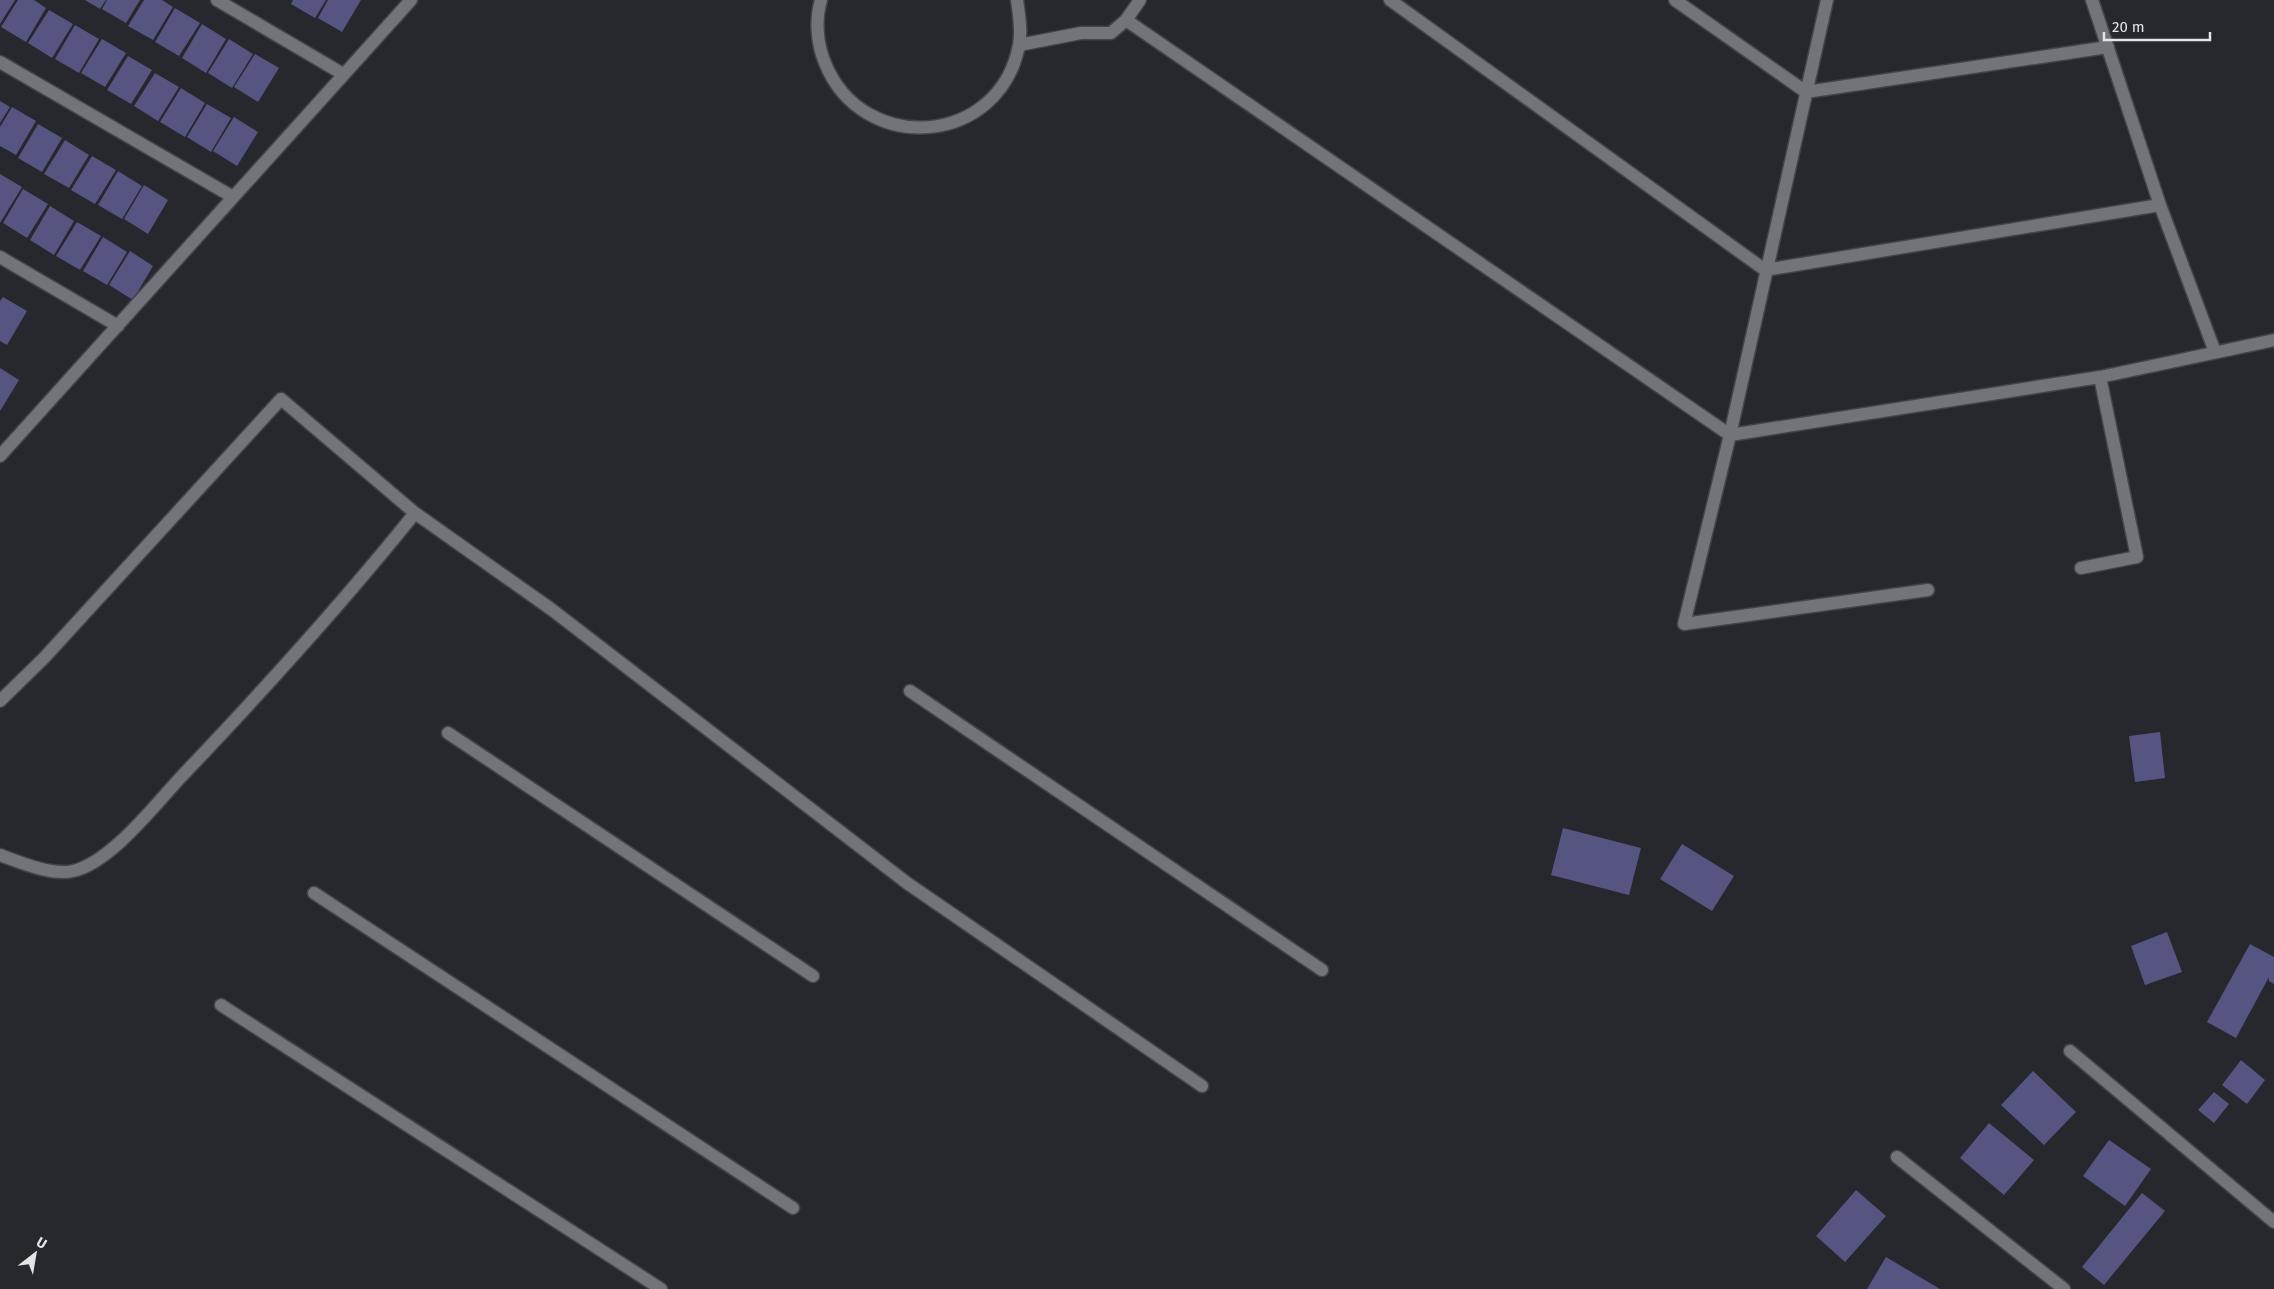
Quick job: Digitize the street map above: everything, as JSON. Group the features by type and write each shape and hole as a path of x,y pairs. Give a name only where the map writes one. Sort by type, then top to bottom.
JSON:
{"street":[{"path":"217,0 343,74"},
{"path":"2,452 411,0"},
{"path":"821,0 818,9 817,32 821,54 830,76 842,94 859,109 879,121 902,127 924,129 946,125 968,117 986,104 1002,87 1013,67 1019,45 1021,22 1017,0"},
{"path":"1019,45 1081,33 1111,33 1126,20 1140,0"},
{"path":"1390,0 1765,270 2160,205"},
{"path":"1676,0 1806,92 2108,47"},
{"path":"1827,0 1765,270 1730,435 1684,624 1928,590"},
{"path":"2092,0 2160,205 2215,352"},
{"path":"1126,20 1730,435 2100,377 2274,340"},
{"path":"0,62 233,197"},
{"path":"0,257 118,326"},
{"path":"2081,568 2137,557 2100,377"},
{"path":"0,701 44,658 280,399 415,513 551,609 907,883 1202,1086"},
{"path":"0,854 45,870 72,872 94,863 117,845 234,721 373,565 415,513"},
{"path":"910,691 1322,970"},
{"path":"448,733 813,976"},
{"path":"314,893 793,1208"},
{"path":"221,1005 661,1289"},
{"path":"2070,1051 2274,1222"},
{"path":"1897,1157 2064,1289"}],"building":[{"path":"0,0 15,0 0,24"},
{"path":"18,0 34,0 46,8 26,42 1,27"},
{"path":"85,0 106,0 100,9"},
{"path":"107,0 140,0 126,23 102,9"},
{"path":"144,0 162,0 173,7 153,40 128,26"},
{"path":"293,0 326,0 315,18 291,4"},
{"path":"328,0 361,0 342,32 318,18"},
{"path":"175,8 200,23 179,56 155,42"},
{"path":"49,10 73,24 52,58 28,43"},
{"path":"202,24 226,39 206,73 182,58"},
{"path":"75,25 99,39 79,73 55,59"},
{"path":"102,39 126,53 105,87 81,73"},
{"path":"229,39 253,54 232,88 208,73"},
{"path":"255,54 279,68 258,102 234,87"},
{"path":"128,56 152,70 131,104 107,90"},
{"path":"155,73 179,87 158,121 134,106"},
{"path":"181,88 205,103 185,137 160,122"},
{"path":"0,101 10,107 0,123"},
{"path":"207,104 231,118 211,152 187,137"},
{"path":"12,107 36,121 16,155 0,146 0,127"},
{"path":"234,117 258,132 237,166 213,151"},
{"path":"38,124 62,138 42,172 18,158"},
{"path":"65,140 89,155 69,188 44,174"},
{"path":"92,156 116,170 95,204 71,190"},
{"path":"118,171 142,186 122,219 98,205"},
{"path":"0,174 22,187 0,223"},
{"path":"144,185 168,200 148,234 124,219"},
{"path":"23,189 48,204 27,238 3,223"},
{"path":"50,206 74,221 54,255 30,240"},
{"path":"77,222 101,236 80,270 56,256"},
{"path":"103,237 127,252 107,285 83,271"},
{"path":"130,251 153,266 133,300 109,285"},
{"path":"3,297 27,311 7,345 0,341 0,301"},
{"path":"0,368 19,380 0,411"},
{"path":"2160,732 2165,778 2135,782 2129,736"},
{"path":"1563,828 1641,848 1629,895 1551,875"},
{"path":"1682,844 1734,876 1712,911 1660,879"},
{"path":"2167,932 2182,972 2145,985 2131,946"},
{"path":"2250,944 2274,957 2274,984 2269,981 2269,977 2236,1038 2207,1022"},
{"path":"2241,1060 2265,1080 2247,1104 2222,1085"},
{"path":"2033,1071 2076,1112 2044,1145 2001,1105"},
{"path":"2214,1092 2229,1104 2214,1123 2198,1110"},
{"path":"1989,1123 2034,1160 2004,1195 1960,1158"},
{"path":"2109,1140 2151,1169 2125,1206 2083,1176"},
{"path":"1856,1190 1886,1216 1845,1262 1816,1236"},
{"path":"2142,1193 2165,1211 2104,1285 2082,1267"},
{"path":"1886,1257 1940,1289 1867,1289"}]}
